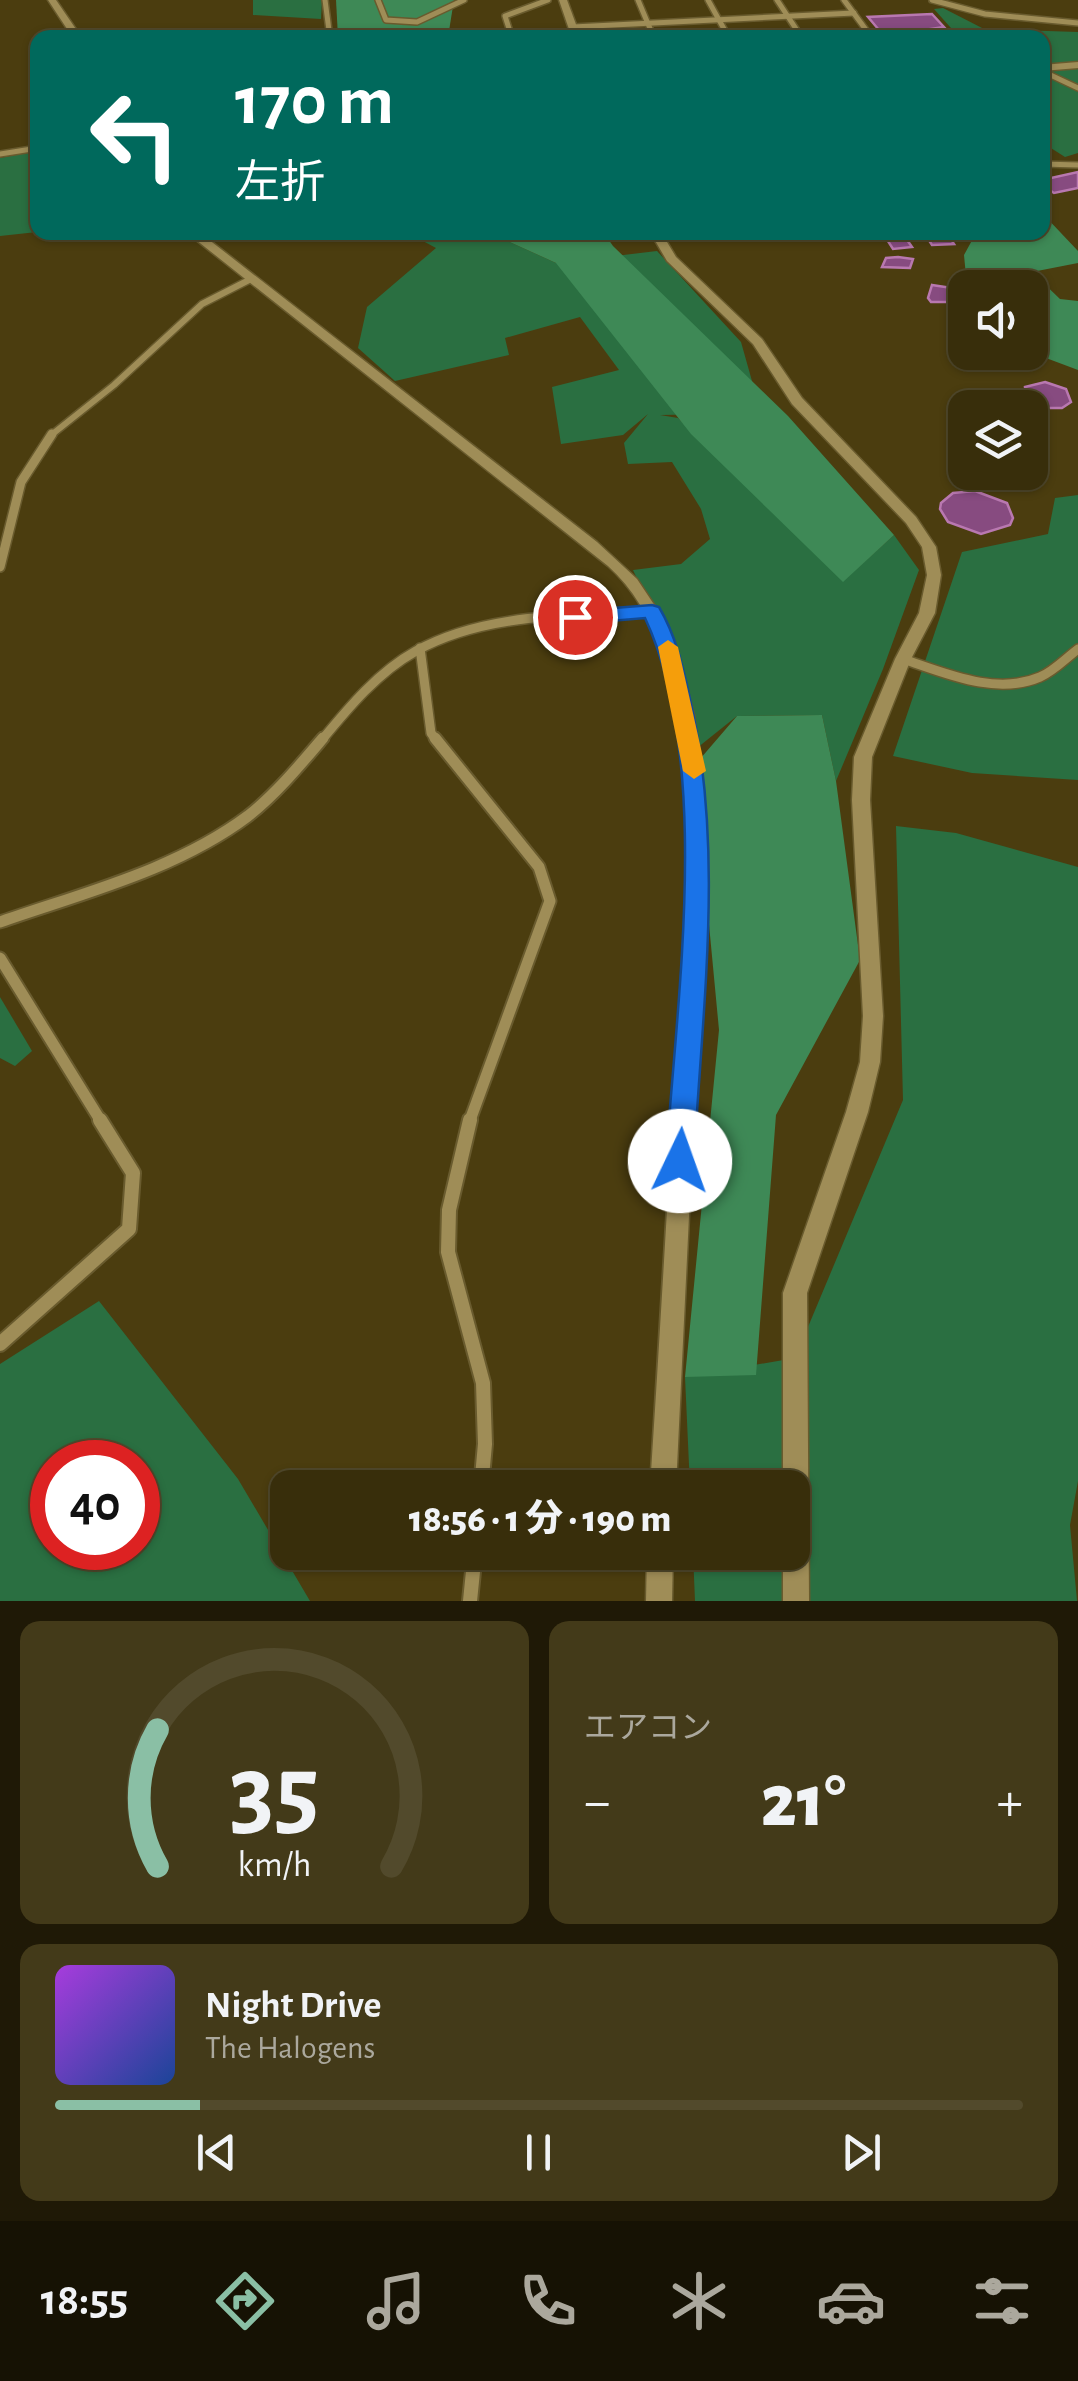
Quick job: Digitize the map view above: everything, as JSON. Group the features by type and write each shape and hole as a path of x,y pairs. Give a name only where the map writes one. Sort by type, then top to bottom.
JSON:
{"street":[{"path":"52,0 73,30"},
{"path":"325,0 329,30"},
{"path":"378,0 386,20 409,25 425,21 442,6 464,0"},
{"path":"509,30 505,16 548,0"},
{"path":"563,0 574,30"},
{"path":"638,0 651,30"},
{"path":"708,0 725,30"},
{"path":"777,0 797,30"},
{"path":"844,0 866,30"},
{"path":"932,0 976,12 1078,23"},
{"path":"593,30 854,14"},
{"path":"1050,68 1078,65"},
{"path":"1050,73 1078,88"},
{"path":"0,154 30,149"},
{"path":"1050,163 1078,161"},
{"path":"201,240 592,545 630,579 652,611 672,662 694,766 697,860 664,1470"},
{"path":"657,240 672,260 740,320 797,401 911,520 929,548 933,589 927,613 903,659 863,757 861,800 873,1016 870,1062 795,1292 796,1601"},
{"path":"0,566 22,482 36,454 58,426 114,385 202,304 249,280"},
{"path":"0,922 172,860 228,830 278,790 387,670 443,636 499,623 652,611"},
{"path":"420,648 431,734 539,867 550,901 462,1143 448,1210 448,1252 483,1383 483,1470"},
{"path":"903,659 977,682 1014,683 1040,677 1078,649"},
{"path":"0,958 133,1174 129,1228 0,1344"},
{"path":"470,1601 473,1570"},
{"path":"658,1601 659,1570"}],"green space":[{"path":"253,0 322,0 321,19 253,15"},
{"path":"336,0 454,0 449,30 338,30"},
{"path":"943,8 984,29 1015,30 953,30 934,9"},
{"path":"1050,31 1078,32 1078,153 1065,157 1050,147"},
{"path":"30,152 30,233 0,236 0,158"},
{"path":"1050,221 1078,251 1078,263 1042,270 965,270 964,255 972,240 1050,240"},
{"path":"421,240 505,240 556,263 657,251 741,342 752,381 723,414 660,415 678,418 843,581 894,535 919,570 836,781 822,715 737,716 692,752 667,643 633,570 681,564 710,539 701,509 672,462 628,464 624,443 648,414 623,435 561,444 552,387 619,370 580,317 505,338 509,355 395,381 358,348 367,307 436,248"},
{"path":"505,240 609,240 788,416 894,535 843,582 691,434 556,263"},
{"path":"1048,287 1060,299 1078,301 1078,370 1048,359"},
{"path":"1078,495 1078,780 972,773 893,756 962,552 1048,534 1055,498"},
{"path":"822,715 836,781 860,960 776,1115 756,1375 685,1377 719,1030 694,766 737,716"},
{"path":"896,826 956,833 1078,867 1078,1481 1070,1525 1077,1601 695,1601 694,1570 810,1570 810,1470 689,1470 685,1377 795,1358 903,1100"},
{"path":"0,997 32,1051 15,1066 0,1058"},
{"path":"99,1301 238,1479 270,1533 270,1570 292,1570 310,1601 0,1601 0,1364"}],"building":[{"path":"932,14 944,27 879,30 868,17"},
{"path":"1078,172 1078,188 1054,193 1050,190 1050,178"},
{"path":"887,240 907,240 912,247 893,249"},
{"path":"929,240 951,240 954,244 932,245"},
{"path":"886,258 913,259 910,268 882,267"},
{"path":"932,285 948,287 948,302 931,302 928,298"},
{"path":"1045,382 1066,389 1071,402 1062,408 1048,408 1048,390 1025,387"},
{"path":"975,491 1007,503 1013,518 1010,525 981,534 948,522 940,509 941,503 953,493"}],"slow traffic":[{"path":"668,647 694,771"}],"route":[{"path":"575,617 652,611 677,679 692,752 697,860 680,1161"}]}
